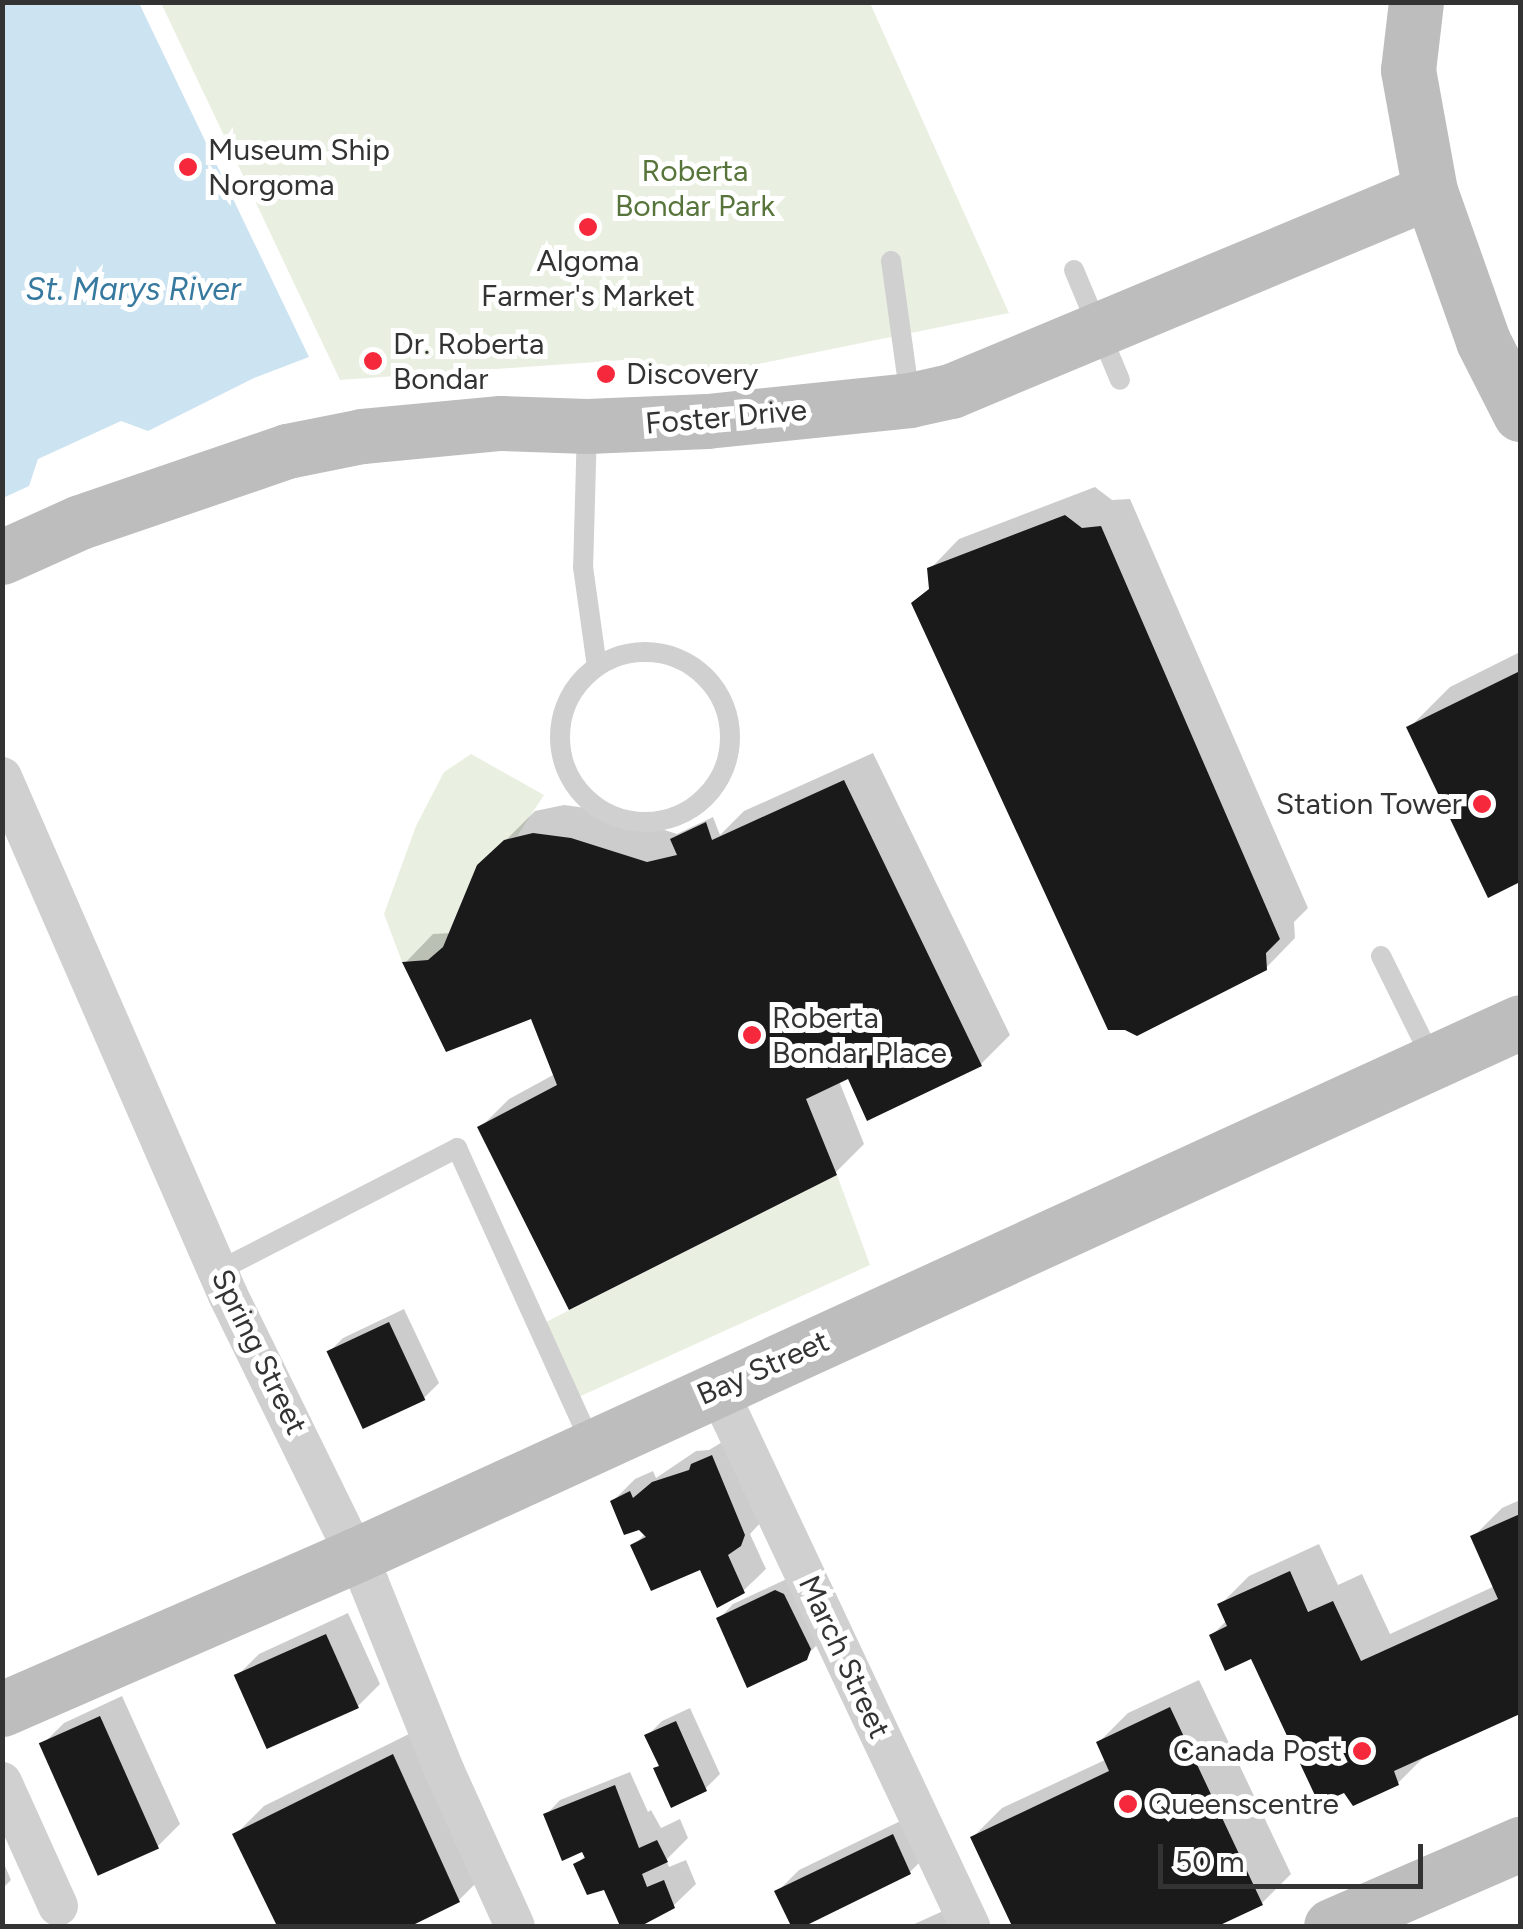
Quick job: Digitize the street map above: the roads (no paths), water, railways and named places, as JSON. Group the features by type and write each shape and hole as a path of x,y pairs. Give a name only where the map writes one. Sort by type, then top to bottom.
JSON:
{"street":[{"path":"1416,2 1408,70 1430,192 1484,341 1520,414"},
{"name":"Foster Drive","path":"2,557 80,522 287,450 362,436 500,423 587,426 707,421 910,400 1110,356 1430,192"},
{"name":"Spring Street","path":"2,777 218,1271 356,1555 445,1772 516,1926"},
{"name":"Bay Street","path":"2,1708 356,1555 1520,1022"},
{"name":"March Street","path":"717,1388 970,1926"},
{"path":"2,1782 58,1906"},
{"path":"1332,1926 1520,1844"}],"lane":[{"path":"891,261 910,400"},
{"path":"1074,270 1110,356"},
{"path":"587,426 583,567 598,666"},
{"path":"652,651 680,659 704,674 722,698 730,726 729,755 718,782 699,804 674,818 646,823 617,819 592,805 572,784 561,757 559,728 566,704 579,682 598,666 624,654 652,651"},
{"path":"1381,956 1433,1062"},
{"path":"218,1271 457,1148 592,1444"}],"water":[{"name":"St. Marys River","path":"3,2 139,3 309,357 254,378 148,431 121,421 38,459 29,486 3,498"}],"place":[{"name":"Museum Ship Norgoma","path":"188,167"},
{"name":"Algoma Farmer's Market","path":"588,227"},
{"name":"Dr. Roberta Bondar","path":"373,361"},
{"name":"Discovery","path":"606,374"},
{"name":"Station Tower","path":"1482,804"},
{"name":"Roberta Bondar Place","path":"752,1035"},
{"name":"Canada Post","path":"1362,1751"},
{"name":"Queenscentre","path":"1128,1804"}],"park label":[{"name":"Roberta Bondar Park","path":"695,188"}]}
